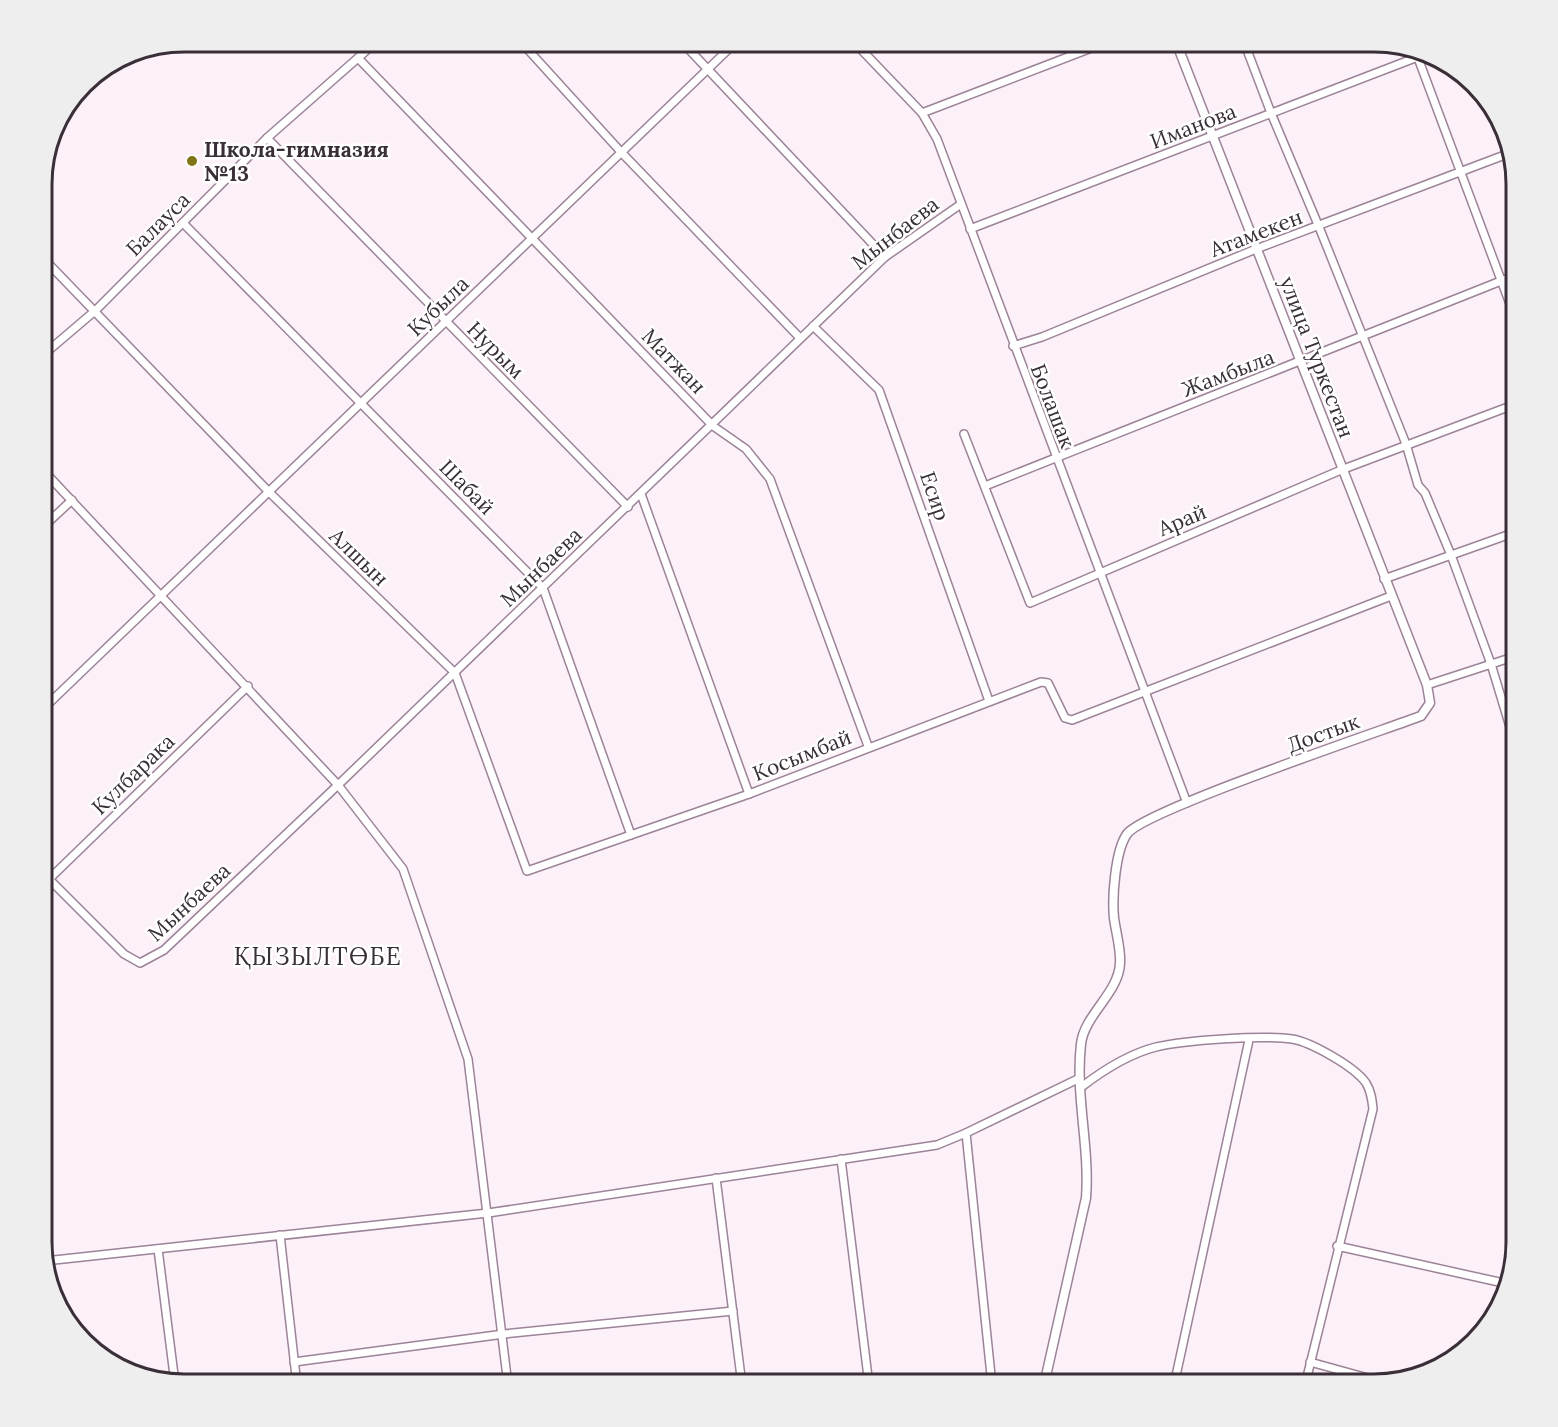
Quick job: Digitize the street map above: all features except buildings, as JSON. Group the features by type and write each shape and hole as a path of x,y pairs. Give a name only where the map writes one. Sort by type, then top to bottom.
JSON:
{"street":[{"name":"Балауса","path":"53,347 96,310 267,138 364,52"},
{"path":"530,52 621,152 800,338"},
{"path":"692,52 885,257"},
{"name":"Кубыла","path":"53,699 726,52"},
{"name":"Болашак","path":"864,52 922,113 937,139 1055,458 1187,803"},
{"path":"922,113 1081,52"},
{"name":"улица Туркестан","path":"1180,52 1341,470 1427,685"},
{"path":"1248,52 1270,113 1319,227 1406,444 1418,485 1425,493 1451,555 1491,664 1506,712"},
{"name":"Матжан","path":"358,57 713,426 746,449 770,479 868,746"},
{"name":"Иманова","path":"970,229 1408,57"},
{"path":"1419,61 1505,291"},
{"name":"Нурым","path":"267,138 628,507"},
{"name":"Атамекен","path":"1013,346 1042,337 1256,249 1502,156"},
{"name":"Мынбаева","path":"53,883 123,954 140,963 164,950 713,426 885,257 960,204"},
{"name":"Шабай","path":"183,223 543,588 631,835"},
{"name":"Алшын","path":"53,268 270,493 455,673 527,871"},
{"name":"Жамбыла","path":"985,486 1300,363 1505,279"},
{"name":"Есир","path":"813,326 879,390 989,701"},
{"name":"Арай","path":"964,434 1030,603 1341,470 1505,408"},
{"path":"53,480 163,594 338,785 403,869 468,1059 504,1334 507,1374"},
{"path":"641,494 750,794"},
{"path":"53,518 72,500"},
{"path":"1384,579 1505,536"},
{"path":"1145,692 1391,596"},
{"path":"1427,685 1505,659"},
{"name":"Косымбай","path":"527,871 750,794 868,746 1046,681 1068,721 1145,692"},
{"name":"Достык","path":"1046,1374 1088,1181 1080,1088 1083,1034 1120,968 1114,916 1116,874 1125,838 1143,821 1421,716 1430,703 1427,685"},
{"name":"Кулбарака","path":"53,875 248,686"},
{"path":"1080,1088 1100,1073 1142,1051 1157,1047 1291,1039 1305,1042 1357,1073 1365,1082 1372,1096 1373,1109 1307,1374"},
{"path":"1176,1374 1249,1040"},
{"path":"54,1260 488,1213 937,1144 966,1133 1080,1078"},
{"path":"966,1133 991,1374"},
{"path":"841,1160 868,1374"},
{"path":"716,1178 741,1374"},
{"path":"280,1235 296,1374"},
{"path":"1338,1246 1499,1282"},
{"path":"158,1249 174,1374"},
{"path":"294,1362 504,1334 733,1311"},
{"path":"1310,1362 1353,1374"}],"place":[{"name":"Школа-гимназия №13","path":"192,161"}],"district":[{"name":"ҚЫЗЫЛТӨБЕ","path":"318,956"}]}
